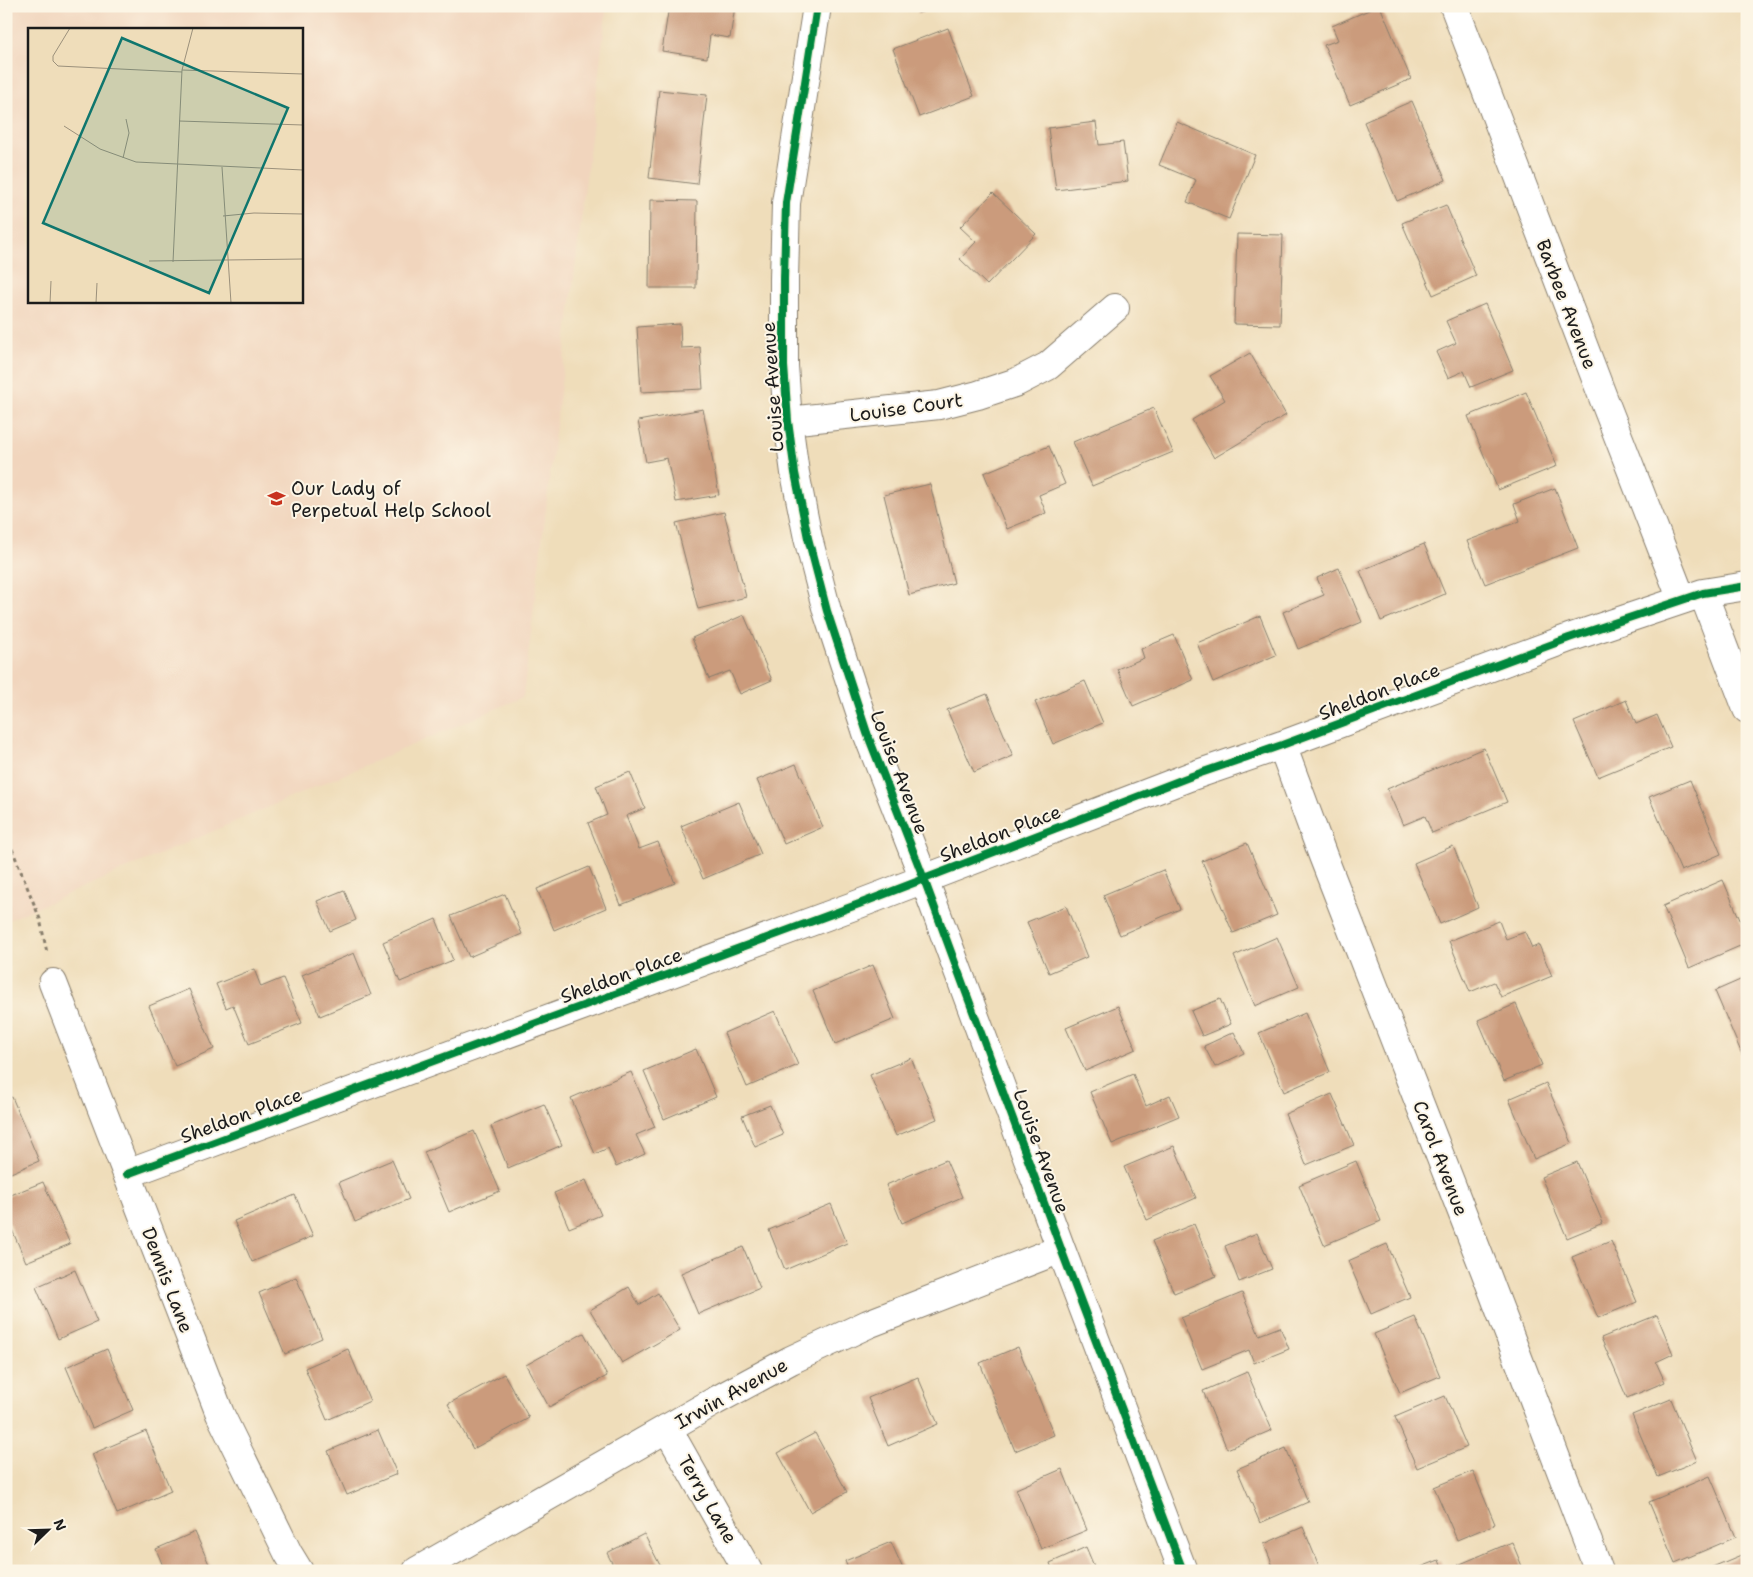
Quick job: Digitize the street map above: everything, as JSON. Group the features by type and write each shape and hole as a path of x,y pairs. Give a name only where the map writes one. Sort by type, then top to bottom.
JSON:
{"street":[{"name":"Louise Avenue","path":"817,6 786,204 784,280 784,366 788,422 795,473 808,538 827,611 867,733 924,879 1183,1571"},
{"name":"Barbee Avenue","path":"1454,6 1604,400 1693,596 1747,709"},
{"name":"Louise Court","path":"788,422 939,406 1017,382 1048,366 1116,308"},
{"name":"Sheldon Place","path":"127,1174 1569,638 1693,596 1747,586"},
{"name":"Carol Avenue","path":"1282,745 1599,1571"},
{"name":"Dennis Lane","path":"53,983 220,1414 298,1571"},
{"name":"Irwin Avenue","path":"417,1571 667,1428 791,1360 868,1324 1061,1249"},
{"name":"Terry Lane","path":"667,1428 748,1571"}],"path":[{"path":"6,834 40,919 53,983"}],"shaded area":[{"name":"Our Lady of Perpetual Help School","path":"6,6 607,6 523,697 6,921"}],"building":[{"path":"669,6 735,6 730,38 710,35 707,58 662,51"},
{"path":"916,6 940,6 940,7 918,13"},
{"path":"1380,6 1411,79 1350,105 1324,45 1338,40 1332,26"},
{"path":"948,28 974,96 919,117 893,49"},
{"path":"659,90 707,95 697,184 649,178"},
{"path":"1412,101 1446,180 1397,201 1364,122"},
{"path":"1096,122 1099,145 1123,142 1128,181 1056,190 1048,128"},
{"path":"1177,122 1255,155 1229,219 1187,202 1196,180 1159,165"},
{"path":"993,193 1036,234 987,285 960,259 976,242 960,227"},
{"path":"650,200 697,201 696,288 649,288"},
{"path":"1446,205 1476,276 1433,295 1402,223"},
{"path":"1237,234 1283,235 1280,325 1234,324"},
{"path":"1485,304 1513,370 1471,387 1464,371 1448,378 1436,352 1456,343 1446,321"},
{"path":"680,324 681,348 700,347 703,389 641,392 637,327"},
{"path":"1250,353 1286,415 1214,458 1192,420 1225,400 1210,376"},
{"path":"1526,392 1557,466 1498,490 1468,416"},
{"path":"1154,408 1173,452 1092,486 1073,442"},
{"path":"703,409 719,495 676,502 667,458 646,462 638,421"},
{"path":"1049,446 1065,484 1039,495 1046,513 1007,529 984,473"},
{"path":"930,484 954,583 909,595 884,495"},
{"path":"1555,488 1578,548 1485,584 1467,541 1520,521 1514,504"},
{"path":"724,512 746,597 698,609 676,523"},
{"path":"1424,544 1445,594 1381,621 1360,571"},
{"path":"1339,568 1362,622 1298,649 1283,612 1324,595 1317,578"},
{"path":"744,615 772,680 740,694 730,671 709,679 692,638"},
{"path":"1260,616 1276,655 1213,682 1197,643"},
{"path":"1174,635 1193,680 1133,706 1117,669 1144,658 1141,649"},
{"path":"1085,681 1103,723 1053,744 1035,702"},
{"path":"987,694 1013,756 974,772 947,710"},
{"path":"1626,700 1636,724 1657,715 1671,747 1598,777 1574,722"},
{"path":"1484,748 1507,802 1432,833 1425,816 1403,825 1387,789"},
{"path":"796,764 823,827 784,844 757,780"},
{"path":"630,772 645,808 626,816 639,849 658,842 675,883 621,905 588,823 607,815 596,786"},
{"path":"1690,780 1721,854 1681,871 1649,797"},
{"path":"739,802 761,854 703,879 681,826"},
{"path":"1247,843 1277,915 1233,933 1202,861"},
{"path":"1453,846 1478,907 1440,924 1414,863"},
{"path":"589,867 606,908 554,930 537,889"},
{"path":"1163,870 1180,909 1120,935 1103,895"},
{"path":"1723,880 1747,936 1747,943 1689,968 1663,906"},
{"path":"344,890 356,920 330,931 317,901"},
{"path":"505,894 522,934 469,957 451,916"},
{"path":"1066,906 1087,957 1049,973 1027,922"},
{"path":"436,919 453,960 400,982 383,942"},
{"path":"1499,921 1506,939 1525,932 1532,948 1539,945 1552,976 1501,997 1494,982 1470,992 1449,941"},
{"path":"1277,937 1299,987 1255,1006 1234,956"},
{"path":"354,953 371,995 320,1016 302,975"},
{"path":"873,965 895,1019 835,1044 813,991"},
{"path":"254,969 261,987 283,978 302,1023 249,1044 233,1005 226,1008 216,984"},
{"path":"1747,977 1747,1066 1715,991"},
{"path":"189,989 214,1049 175,1066 149,1006"},
{"path":"1220,999 1231,1024 1202,1036 1191,1011"},
{"path":"1516,1004 1542,1065 1504,1081 1478,1020"},
{"path":"1118,1006 1136,1049 1085,1071 1066,1028"},
{"path":"775,1011 798,1065 747,1087 724,1033"},
{"path":"1305,1013 1330,1072 1284,1092 1259,1033"},
{"path":"1234,1032 1244,1053 1215,1067 1204,1046"},
{"path":"696,1049 716,1097 664,1119 644,1071"},
{"path":"911,1058 937,1119 896,1136 870,1075"},
{"path":"6,1066 11,1076 6,1078"},
{"path":"631,1072 655,1127 636,1135 645,1154 616,1167 608,1148 595,1154 571,1098"},
{"path":"1133,1074 1146,1106 1170,1095 1179,1116 1112,1144 1090,1092"},
{"path":"1546,1083 1572,1143 1534,1159 1509,1099"},
{"path":"1332,1094 1354,1145 1306,1165 1285,1114"},
{"path":"12,1097 39,1161 6,1175 6,1099"},
{"path":"544,1104 562,1145 508,1168 491,1126"},
{"path":"770,1105 783,1135 755,1147 742,1116"},
{"path":"474,1131 500,1191 449,1212 424,1152"},
{"path":"1174,1146 1196,1198 1147,1220 1124,1167"},
{"path":"392,1160 409,1199 355,1222 339,1182"},
{"path":"946,1160 962,1197 902,1223 886,1185"},
{"path":"1356,1161 1381,1221 1324,1245 1299,1185"},
{"path":"1577,1162 1603,1223 1567,1238 1541,1177"},
{"path":"586,1180 601,1215 569,1228 554,1193"},
{"path":"43,1182 70,1244 26,1262 6,1216 6,1197"},
{"path":"295,1195 313,1236 252,1262 234,1221"},
{"path":"831,1204 847,1243 785,1270 769,1230"},
{"path":"1194,1224 1216,1276 1174,1293 1152,1241"},
{"path":"1257,1233 1272,1269 1239,1282 1225,1246"},
{"path":"1611,1241 1637,1302 1598,1318 1572,1257"},
{"path":"1387,1244 1410,1297 1371,1314 1348,1261"},
{"path":"743,1247 760,1288 698,1314 681,1273"},
{"path":"75,1270 97,1322 58,1339 36,1287"},
{"path":"296,1277 322,1338 285,1354 259,1293"},
{"path":"629,1287 639,1305 658,1293 680,1330 622,1363 590,1310"},
{"path":"1242,1293 1259,1335 1280,1327 1289,1349 1254,1363 1249,1350 1202,1369 1181,1318"},
{"path":"1657,1315 1673,1354 1656,1362 1665,1382 1627,1398 1601,1338"},
{"path":"1415,1317 1440,1376 1400,1393 1374,1334"},
{"path":"584,1333 607,1376 549,1407 526,1365"},
{"path":"1018,1347 1054,1435 1015,1451 980,1363"},
{"path":"107,1349 133,1410 92,1428 66,1367"},
{"path":"348,1349 370,1401 327,1420 305,1368"},
{"path":"1247,1372 1272,1430 1227,1449 1203,1391"},
{"path":"504,1374 529,1418 473,1449 448,1404"},
{"path":"918,1377 938,1424 888,1446 868,1398"},
{"path":"1445,1396 1467,1447 1417,1468 1395,1417"},
{"path":"1671,1399 1697,1461 1658,1477 1632,1415"},
{"path":"378,1430 397,1474 347,1495 328,1451"},
{"path":"146,1431 171,1491 117,1514 92,1454"},
{"path":"815,1433 847,1492 810,1512 778,1453"},
{"path":"1286,1448 1308,1502 1260,1523 1237,1469"},
{"path":"1062,1469 1087,1530 1041,1549 1016,1489"},
{"path":"1473,1471 1495,1524 1457,1540 1434,1487"},
{"path":"1710,1476 1736,1537 1675,1563 1649,1502"},
{"path":"1303,1527 1321,1571 1275,1571 1264,1544"},
{"path":"195,1532 212,1571 165,1571 156,1549"},
{"path":"644,1534 663,1571 616,1571 607,1553"},
{"path":"891,1542 904,1571 849,1571 845,1561"},
{"path":"1512,1542 1524,1571 1460,1571 1458,1565"},
{"path":"1086,1547 1096,1571 1053,1571 1050,1563"},
{"path":"1741,1555 1747,1571 1703,1571"},
{"path":"1439,1560 1443,1571 1411,1571"}],"cycle path":[{"path":"817,6 786,203 784,279 784,366 788,421 795,473 808,538 827,611 867,733 924,879 1183,1571"},
{"path":"127,1174 859,904 1189,777 1282,745 1569,638 1703,593 1747,586"}],"place":[{"name":"Our Lady of Perpetual Help School","path":"277,499"}]}
